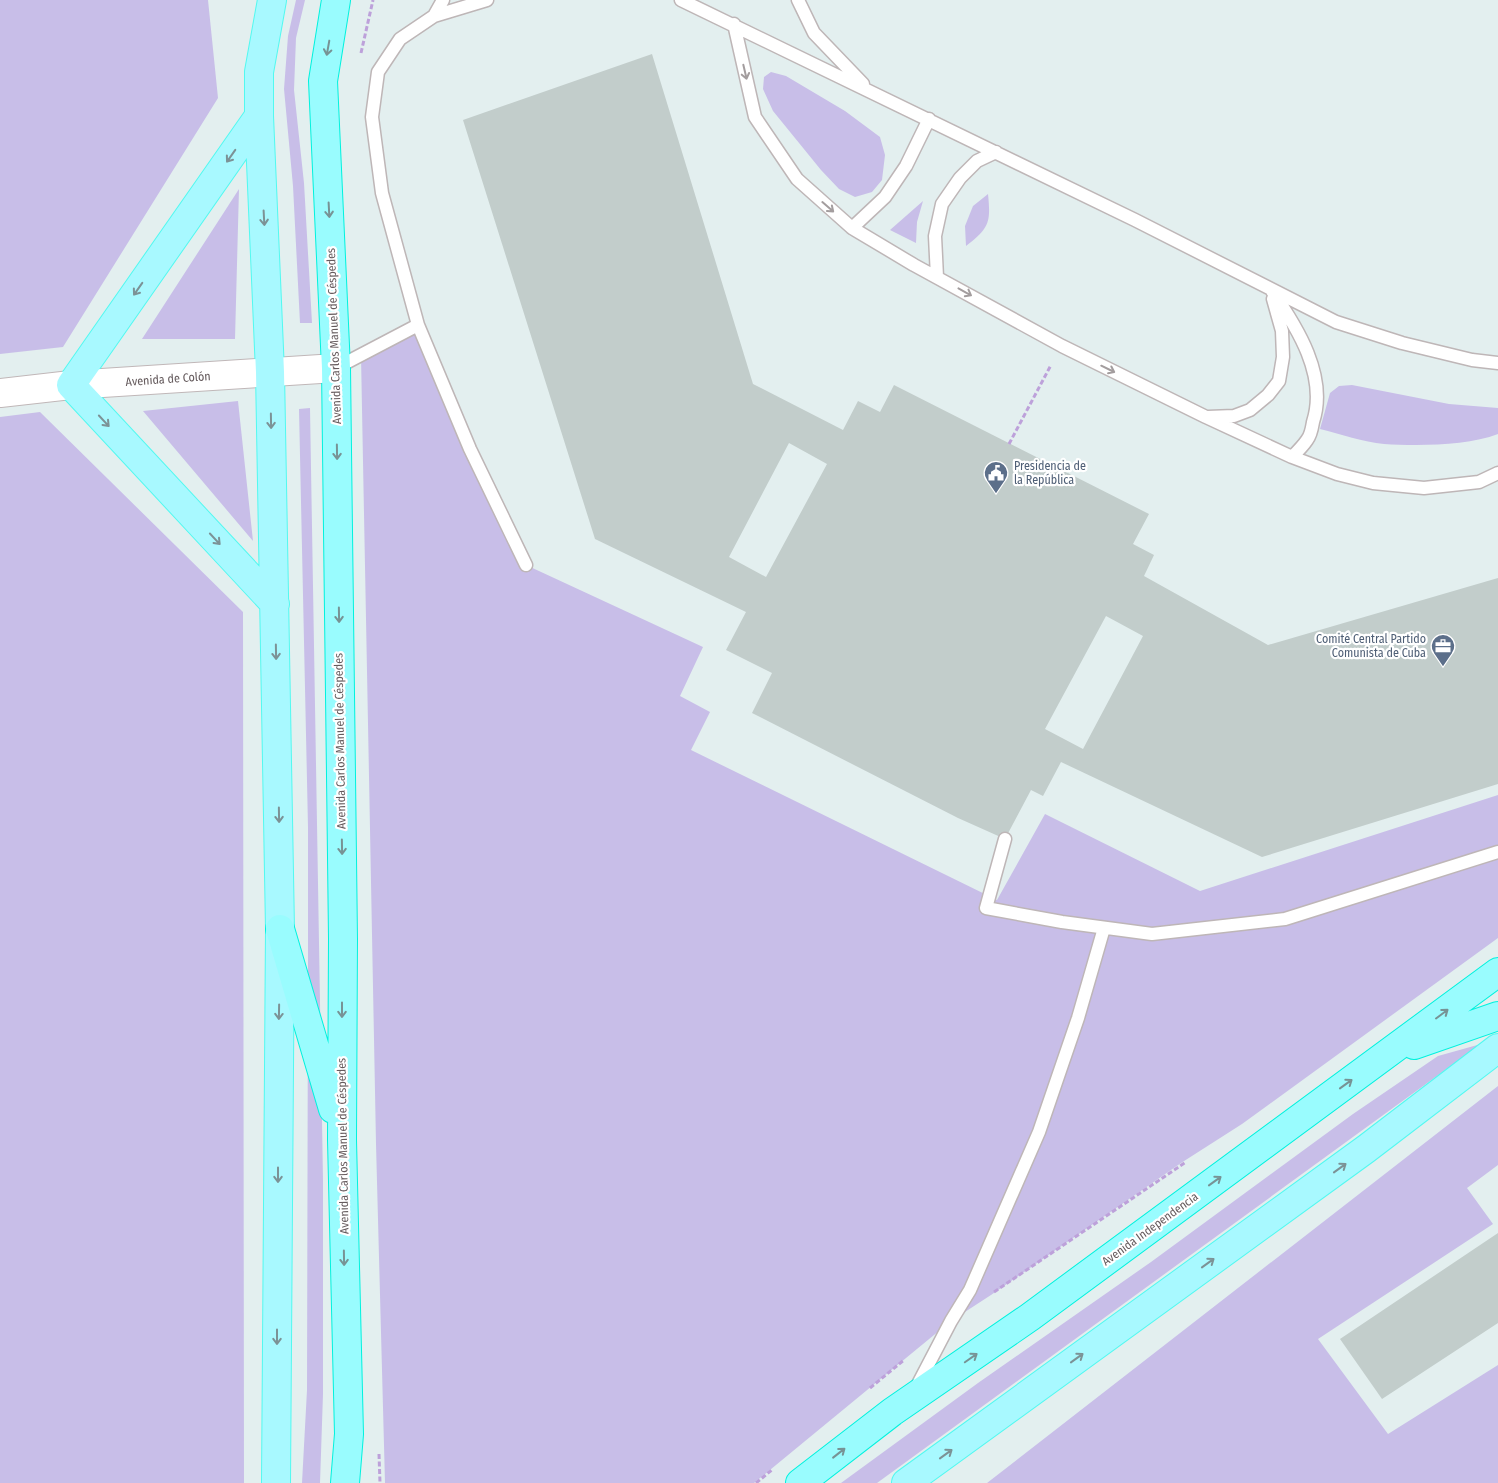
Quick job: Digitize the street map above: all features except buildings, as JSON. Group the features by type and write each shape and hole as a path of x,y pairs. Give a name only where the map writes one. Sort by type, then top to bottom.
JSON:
{"highway":[{"name":"Avenida Carlos Manuel de Céspedes","path":"336,0 323,81 336,368 343,939 342,1140 349,1434 345,1483"},
{"path":"280,928 342,1140"},
{"name":"Avenida Independencia","path":"800,1483 892,1412 1030,1317 1498,972"},
{"path":"1389,1053 1498,1016"},
{"path":"349,1434 354,1483"}],"main road":[{"path":"251,0 259,72 276,604 280,928 276,1483"},
{"path":"259,72 272,0"},
{"path":"259,116 71,385 276,604"},
{"name":"Avenida de Colón","path":"0,393 71,385 336,368"},
{"path":"906,1483 1366,1149 1498,1048"}],"lane":[{"path":"434,16 443,0"},
{"path":"486,0 434,16 400,40 378,72 372,117 382,193 418,325 470,449 526,565"},
{"path":"682,0 1135,220 1336,322 1402,343 1472,360 1498,363"},
{"path":"798,0 814,33 870,91"},
{"path":"734,24 756,118 796,179 852,228 914,265 1062,346 1206,418 1292,457 1337,474 1364,481 1424,488 1479,482 1498,473"},
{"path":"852,228 885,197 906,166 929,120"},
{"path":"937,277 934,236 942,204 960,178 977,161 996,152"},
{"path":"1206,418 1234,416 1250,410 1268,395 1279,381 1283,357 1282,331 1270,289"},
{"path":"1270,289 1293,321 1304,344 1312,366 1316,386 1316,413 1308,439 1292,457"},
{"path":"336,368 418,325"},
{"path":"1005,839 986,908 1152,934 1284,918 1498,852"},
{"path":"911,1400 950,1321 970,1290 1039,1132 1078,1018 1104,928"}],"path":[{"path":"1009,444 1062,346"},
{"path":"991,1294 1193,1157"},
{"path":"868,1390 906,1358"},
{"path":"756,1483 778,1464"}],"shaded area":[{"path":"0,0 208,0 218,98 63,347 0,354"},
{"path":"296,0 305,0 296,38 294,90 304,183 312,323 300,323 293,186 284,89 288,36"},
{"path":"771,72 786,76 845,111 880,137 885,155 882,180 872,192 855,197 839,189 821,170 773,111 763,89 764,77"},
{"path":"239,189 235,339 142,339"},
{"path":"988,194 989,212 987,224 980,234 966,246 965,226 973,206"},
{"path":"923,201 917,222 916,243 890,230"},
{"path":"418,325 526,565 703,647 680,696 710,712 691,750 997,900 1045,814 1200,891 1498,795 1498,938 1242,1124 1181,1163 951,1321 754,1483 385,1483 376,1144 361,356"},
{"path":"1352,385 1449,404 1498,408 1498,434 1457,443 1397,445 1368,442 1320,429 1330,393 1339,386"},
{"path":"238,401 253,541 143,411"},
{"path":"310,408 323,1180 323,1394 320,1483 302,1483 307,1390 308,827 299,409"},
{"path":"40,412 243,612 244,1483 0,1483 0,417"},
{"path":"1481,1044 877,1483 841,1483 978,1383 1151,1262 1353,1114 1438,1056"},
{"path":"1498,1086 1498,1165 1467,1188 1493,1224 1318,1339 1388,1434 1498,1365 1498,1483 987,1483"}],"place":[{"name":"Presidencia de la República","path":"996,494"},
{"name":"Comité Central Partido Comunista de Cuba","path":"1443,667"}]}
